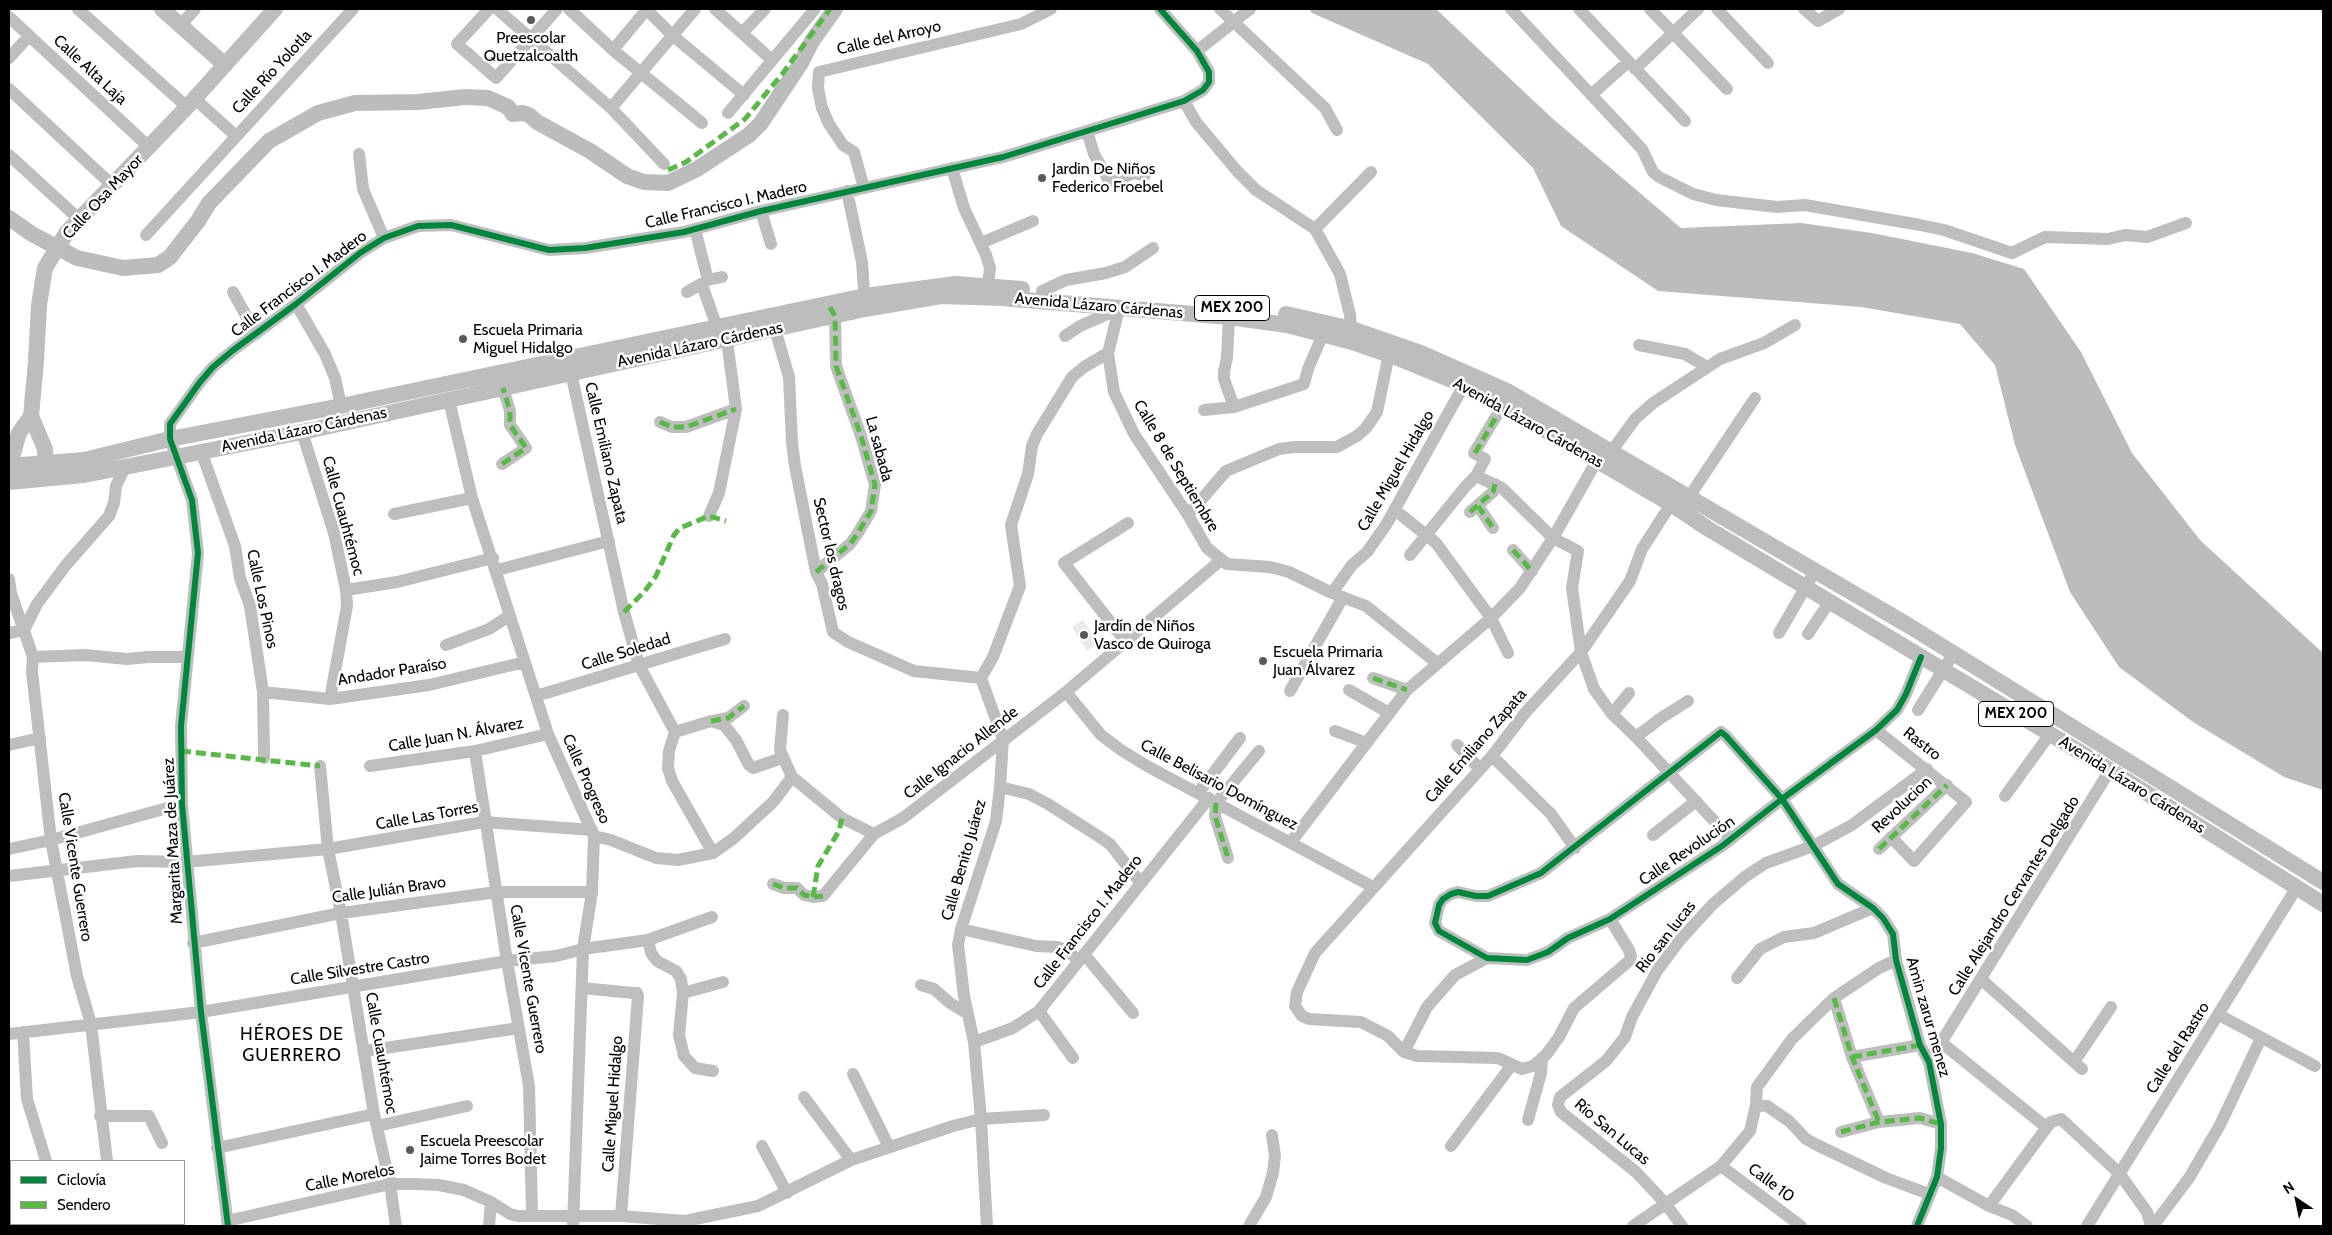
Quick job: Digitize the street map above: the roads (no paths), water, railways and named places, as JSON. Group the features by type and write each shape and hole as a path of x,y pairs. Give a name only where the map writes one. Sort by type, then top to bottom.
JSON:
{"main road":[{"path":"162,9 225,65"},
{"name":"Calle Osa Mayor","path":"46,478 45,450 31,416 36,361 38,305 45,268 68,232 191,103 275,9"},
{"name":"Avenida Lázaro Cárdenas","path":"9,466 84,460 170,439 722,333 956,284 988,285 1280,313 1352,336 1421,353 1507,391 1953,654 2323,882"},
{"name":"Avenida Lázaro Cárdenas","path":"865,303 941,296 1002,298 1229,317 1287,325 1323,334 1352,336 1389,354 1464,385 1503,405 1596,462 1671,504 1707,528 1943,671 2110,770 2323,904"},
{"name":"Avenida Lázaro Cárdenas","path":"9,482 84,475 302,432 571,373 722,333 775,329 832,310"},
{"name":"Calle Osa Mayor","path":"9,466 19,433 31,416"},
{"path":"2004,707 2014,691"},
{"path":"2249,858 2259,842"}],"street":[{"path":"78,9 191,103 236,136"},
{"path":"180,26 195,9"},
{"name":"Calle Río Yolotla","path":"146,235 352,9"},
{"path":"489,9 457,44 496,78 557,9"},
{"path":"496,9 532,38 611,108 664,164"},
{"path":"569,9 614,50 702,123"},
{"path":"614,50 646,9 672,35 744,95"},
{"path":"611,108 695,9"},
{"path":"715,9 772,60"},
{"path":"742,33 765,9"},
{"path":"728,112 815,9"},
{"name":"Calle del Arroyo","path":"864,188 854,152 843,145 829,124 822,108 818,88 819,72 1021,24 1051,9"},
{"path":"1160,9 1198,51 1250,9"},
{"path":"1220,9 1325,108 1337,130"},
{"path":"1511,9 1642,149 1653,172 1693,194 1716,200 1777,207 1804,205 1920,225 1944,230 2012,253 2045,237 2108,239 2124,235 2147,237 2186,223"},
{"path":"1650,9 1727,89"},
{"path":"1591,95 1672,34 1698,9"},
{"path":"1717,9 1768,63"},
{"path":"1804,9 1818,21 1839,9"},
{"path":"1582,10 1685,121"},
{"name":"Calle Alta Laja","path":"9,17 150,146"},
{"path":"9,58 30,36"},
{"name":"Calle Francisco I. Madero","path":"170,439 170,424 212,367 360,253 384,238 418,226 452,225 549,250 585,248 695,230 762,211 1003,157 1184,101 1202,90 1209,82 1209,72 1198,51"},
{"path":"9,89 112,185"},
{"path":"1184,101 1196,122 1218,150 1250,183 1315,229 1340,274 1346,296 1352,336"},
{"path":"1086,132 1094,154 1109,180 1116,181 1133,173 1145,176"},
{"path":"359,154 363,189 384,238"},
{"path":"9,155 80,220"},
{"path":"952,168 964,208 981,243 990,268 988,285"},
{"path":"1315,229 1371,172"},
{"path":"847,191 862,262 865,303"},
{"path":"762,211 771,244"},
{"path":"981,243 1032,221"},
{"path":"695,230 705,283 722,333 736,408 718,493 709,516"},
{"path":"1042,291 1066,280 1106,273 1125,267 1153,248"},
{"path":"687,292 722,277"},
{"path":"233,292 256,334"},
{"path":"296,304 325,354 335,378 341,406"},
{"path":"1065,336 1080,326 1119,309"},
{"path":"981,678 993,657 1020,586 1011,525 1028,474 1032,446 1037,434 1072,377 1084,367 1108,353 1119,309"},
{"name":"La sabada","path":"816,572 850,544 871,511 875,485 861,436 836,366 832,310"},
{"path":"1229,317 1224,379 1234,407"},
{"path":"1611,452 1625,430 1647,408 1720,359 1764,344 1795,325"},
{"name":"Sector los dragos","path":"775,329 789,378 792,443 816,572 822,584 834,632 848,642 914,671 981,678"},
{"path":"1204,410 1234,407 1304,384 1306,374 1323,334"},
{"path":"1639,345 1685,354 1707,367"},
{"name":"Calle 8 de Septiembre","path":"1108,353 1114,392 1134,434 1188,515 1206,548 1221,560"},
{"path":"1188,515 1226,471 1279,449 1336,447 1357,436 1366,428 1377,412 1389,354"},
{"name":"Calle Emiliano Zapata","path":"571,373 624,612 639,665 675,732"},
{"name":"Calle Miguel Hidalgo","path":"1290,691 1352,565 1367,552 1395,510 1464,385"},
{"path":"502,464 526,448 510,425 510,411 503,388"},
{"path":"1689,497 1755,398"},
{"name":"Calle Progreso","path":"449,400 472,498 495,564 509,616 548,734 593,833 592,892 583,949 573,1221"},
{"path":"1410,555 1476,476 1484,459 1475,453 1503,405"},
{"path":"660,422 672,427 686,427 736,408"},
{"name":"Calle Cuauhtémoc","path":"302,432 334,533 346,590 347,606 330,699"},
{"name":"Margarita Maza de Juárez","path":"170,439 192,500 198,553 181,726 182,804 193,943 217,1148 228,1224"},
{"name":"Calle Los Pinos","path":"201,451 235,546 240,578 250,606 263,692 264,758"},
{"path":"1291,842 1406,690 1491,618 1520,588 1553,538 1596,462"},
{"path":"9,633 24,630 37,604 66,565 109,516 114,503 116,486 125,467"},
{"path":"1476,476 1495,484 1511,495 1553,538 1576,550 1579,554 1572,588 1581,652 1594,689 1612,714 1636,737 1731,839"},
{"path":"1493,528 1474,509 1493,492 1495,484"},
{"path":"394,514 472,498"},
{"name":"Calle Emiliano Zapata","path":"1404,1052 1388,1036 1361,1022 1309,1019 1302,1016 1294,1001 1315,952 1492,756 1525,713 1581,652 1630,582 1642,549 1671,504"},
{"path":"1395,510 1436,543 1491,618 1508,653"},
{"path":"1126,642 1064,562 1128,523"},
{"name":"Calle Emiliano Zapata","path":"495,564 609,541"},
{"path":"1513,550 1532,571"},
{"path":"1221,560 1227,564 1270,567 1289,572 1366,606 1437,664"},
{"name":"Calle Ignacio Allende","path":"773,884 784,888 796,888 804,895 813,898 823,896 874,834 903,818 1066,692 1221,560"},
{"path":"346,590 367,588 495,564"},
{"path":"1779,633 1815,571"},
{"name":"Calle Vicente Guerrero","path":"9,579 11,593 33,657 32,672 51,840 77,976 91,1024 100,1116 107,1160"},
{"path":"1808,634 1830,601"},
{"path":"446,645 489,629 509,616"},
{"name":"Calle Soledad","path":"536,696 725,638"},
{"path":"1918,710 1953,654"},
{"path":"33,657 85,655 127,659 148,656 187,657"},
{"name":"Calle Revolución","path":"1575,848 1540,873 1502,891 1488,896 1476,896 1458,892 1443,899 1437,910 1435,923 1439,931 1487,958 1527,960 1548,952 1568,938 1610,919 1731,839 1876,730 1897,710 1906,694 1921,657"},
{"name":"Andador Paraíso","path":"263,692 330,699 429,685 525,662"},
{"name":"Calle Benito Juárez","path":"981,678 1004,740 1000,787 996,821 961,929 958,945 964,996 974,1042 982,1119 986,1226"},
{"path":"1373,678 1406,690"},
{"path":"1349,690 1389,713"},
{"name":"Calle Belisario Domínguez","path":"1066,692 1101,734 1121,750 1147,766 1373,887"},
{"path":"1612,714 1629,693"},
{"path":"1636,737 1688,701"},
{"path":"744,706 728,718 675,732 669,759 668,768 672,781 713,852 734,838 773,802 792,777"},
{"path":"783,715 780,750 792,777 842,818 874,834"},
{"path":"711,721 724,725 736,740 749,765 753,768 782,758"},
{"name":"Rastro","path":"1876,730 1947,785"},
{"path":"1335,731 1366,743"},
{"name":"Amin zarur menez","path":"1669,773 1721,732 1782,799 1838,884 1872,908 1883,918 1893,934 1896,960 1920,1045 1929,1062 1941,1124 1941,1148 1937,1178 1917,1226"},
{"name":"Calle Juan N. Álvarez","path":"370,766 475,751 548,734"},
{"path":"2005,796 2050,734"},
{"path":"9,745 40,738"},
{"path":"1228,858 1208,798 1240,738"},
{"path":"1457,745 1480,769"},
{"name":"Calle Vicente Guerrero","path":"475,751 484,822 529,1086 532,1214"},
{"path":"1208,798 1258,751"},
{"path":"1492,756 1551,814 1575,848 1669,773"},
{"name":"Calle Cuauhtémoc","path":"320,766 328,849 341,913 376,1120 390,1184 396,1226"},
{"path":"1813,846 1852,825 1926,769"},
{"name":"Calle Alejandro Cervantes Delgado","path":"1929,1062 1982,980 2110,770"},
{"path":"1892,837 1914,861 1966,802 1947,785"},
{"name":"Revolucion","path":"1879,849 1947,785"},
{"path":"1000,787 1029,794 1110,844 1140,882"},
{"name":"Calle Francisco I. Madero","path":"974,1042 1013,1028 1039,1011 1208,798"},
{"path":"1653,834 1696,801"},
{"path":"9,850 182,804"},
{"name":"Calle Las Torres","path":"328,849 484,822 593,833 656,858 678,860 713,852"},
{"name":"Rio san lucas","path":"1632,1017 1657,971 1680,940 1713,904 1746,876 1766,863 1813,846"},
{"path":"9,876 57,872 137,861 186,862 328,849"},
{"name":"Calle del Rastro","path":"2087,1226 2297,887"},
{"name":"Calle Julián Bravo","path":"193,943 341,913 496,892 592,892"},
{"path":"1737,978 1760,949 1784,936 1814,933 1872,908"},
{"name":"Calle Silvestre Castro","path":"9,1034 201,1012 507,961 556,956 583,949 648,940 712,917"},
{"path":"1487,958 1455,975 1427,1007 1404,1052 1417,1056 1498,1058 1516,1067 1533,1066 1542,1058 1559,1036 1574,1008 1629,961 1632,956 1610,919"},
{"path":"961,929 1036,946 1057,947 1081,957 1133,1013"},
{"path":"648,940 651,953 657,962 676,971 681,979 683,993 679,1035 684,1056 695,1068 713,1071"},
{"path":"1633,1226 1721,1166 1750,1131 1756,1105 1757,1086 1792,1039 1834,998 1879,968 1896,960"},
{"path":"1982,980 2078,1065 2111,1007"},
{"path":"683,993 723,982"},
{"path":"921,985 934,989 950,1003 968,1014"},
{"name":"Calle Miguel Hidalgo","path":"582,988 637,993 621,1216"},
{"path":"1834,998 1852,1057 1879,1122"},
{"path":"1039,1011 1073,1058"},
{"path":"2219,1015 2316,1066"},
{"name":"Río San Lucas","path":"1632,1017 1625,1037 1606,1061 1560,1097 1558,1105 1561,1112 1636,1172 1665,1203"},
{"path":"365,1051 519,1028"},
{"path":"23,1032 27,1099 46,1160"},
{"path":"2152,1226 2189,1178 2220,1125 2261,1038"},
{"path":"1942,1044 2047,1127"},
{"path":"1852,1057 1920,1045"},
{"path":"1528,1120 1542,1073 1542,1058"},
{"path":"1451,1146 1516,1067"},
{"path":"853,1074 888,1147"},
{"path":"804,1097 851,1160"},
{"path":"1756,1105 1767,1106 1789,1121 1806,1139 1817,1145 1886,1178 1929,1194"},
{"path":"217,1148 467,1106"},
{"name":"Calle Morelos","path":"228,1224 390,1184 439,1185 464,1190 491,1202 510,1214 532,1214 573,1221 621,1216 635,1222 685,1224 758,1206 851,1160 953,1126 982,1119 1044,1115"},
{"path":"100,1116 149,1116 162,1143"},
{"path":"1840,1132 1879,1122 1920,1118 1941,1124"},
{"path":"1989,1206 2050,1122 2061,1120 2119,1173 2147,1212 2152,1226"},
{"path":"1249,1226 1266,1197 1273,1174 1275,1156 1272,1135"},
{"path":"762,1146 787,1193"},
{"name":"Calle 10","path":"1721,1166 1801,1226"},
{"path":"1937,1178 1989,1206 2012,1215 2027,1226"},
{"path":"489,1226 491,1202"},
{"path":"1665,1203 1682,1226"}],"waterway":[{"path":"9,218 32,234 77,258 123,268 158,265 170,257 198,221 209,203 269,141 318,113 355,103 418,102 465,97 488,98 508,107 513,114 523,113 529,115 537,122 590,151 627,176 644,182 668,183 697,169 749,135 761,123 801,63 812,41 835,9"},
{"path":"9,228 15,223"}],"place":[{"name":"Preescolar Quetzalcoalth","path":"531,20"},
{"name":"Jardin De Niños Federico Froebel","path":"1042,178"},
{"name":"Escuela Primaria Miguel Hidalgo","path":"463,339"},
{"name":"Jardín de Niños Vasco de Quiroga","path":"1084,635"},
{"name":"Escuela Primaria Juan Álvarez","path":"1263,661"},
{"name":"Escuela Preescolar Jaime Torres Bodet","path":"410,1150"}],"district":[{"name":"HÉROES DE GUERRERO","path":"292,1045"}]}
